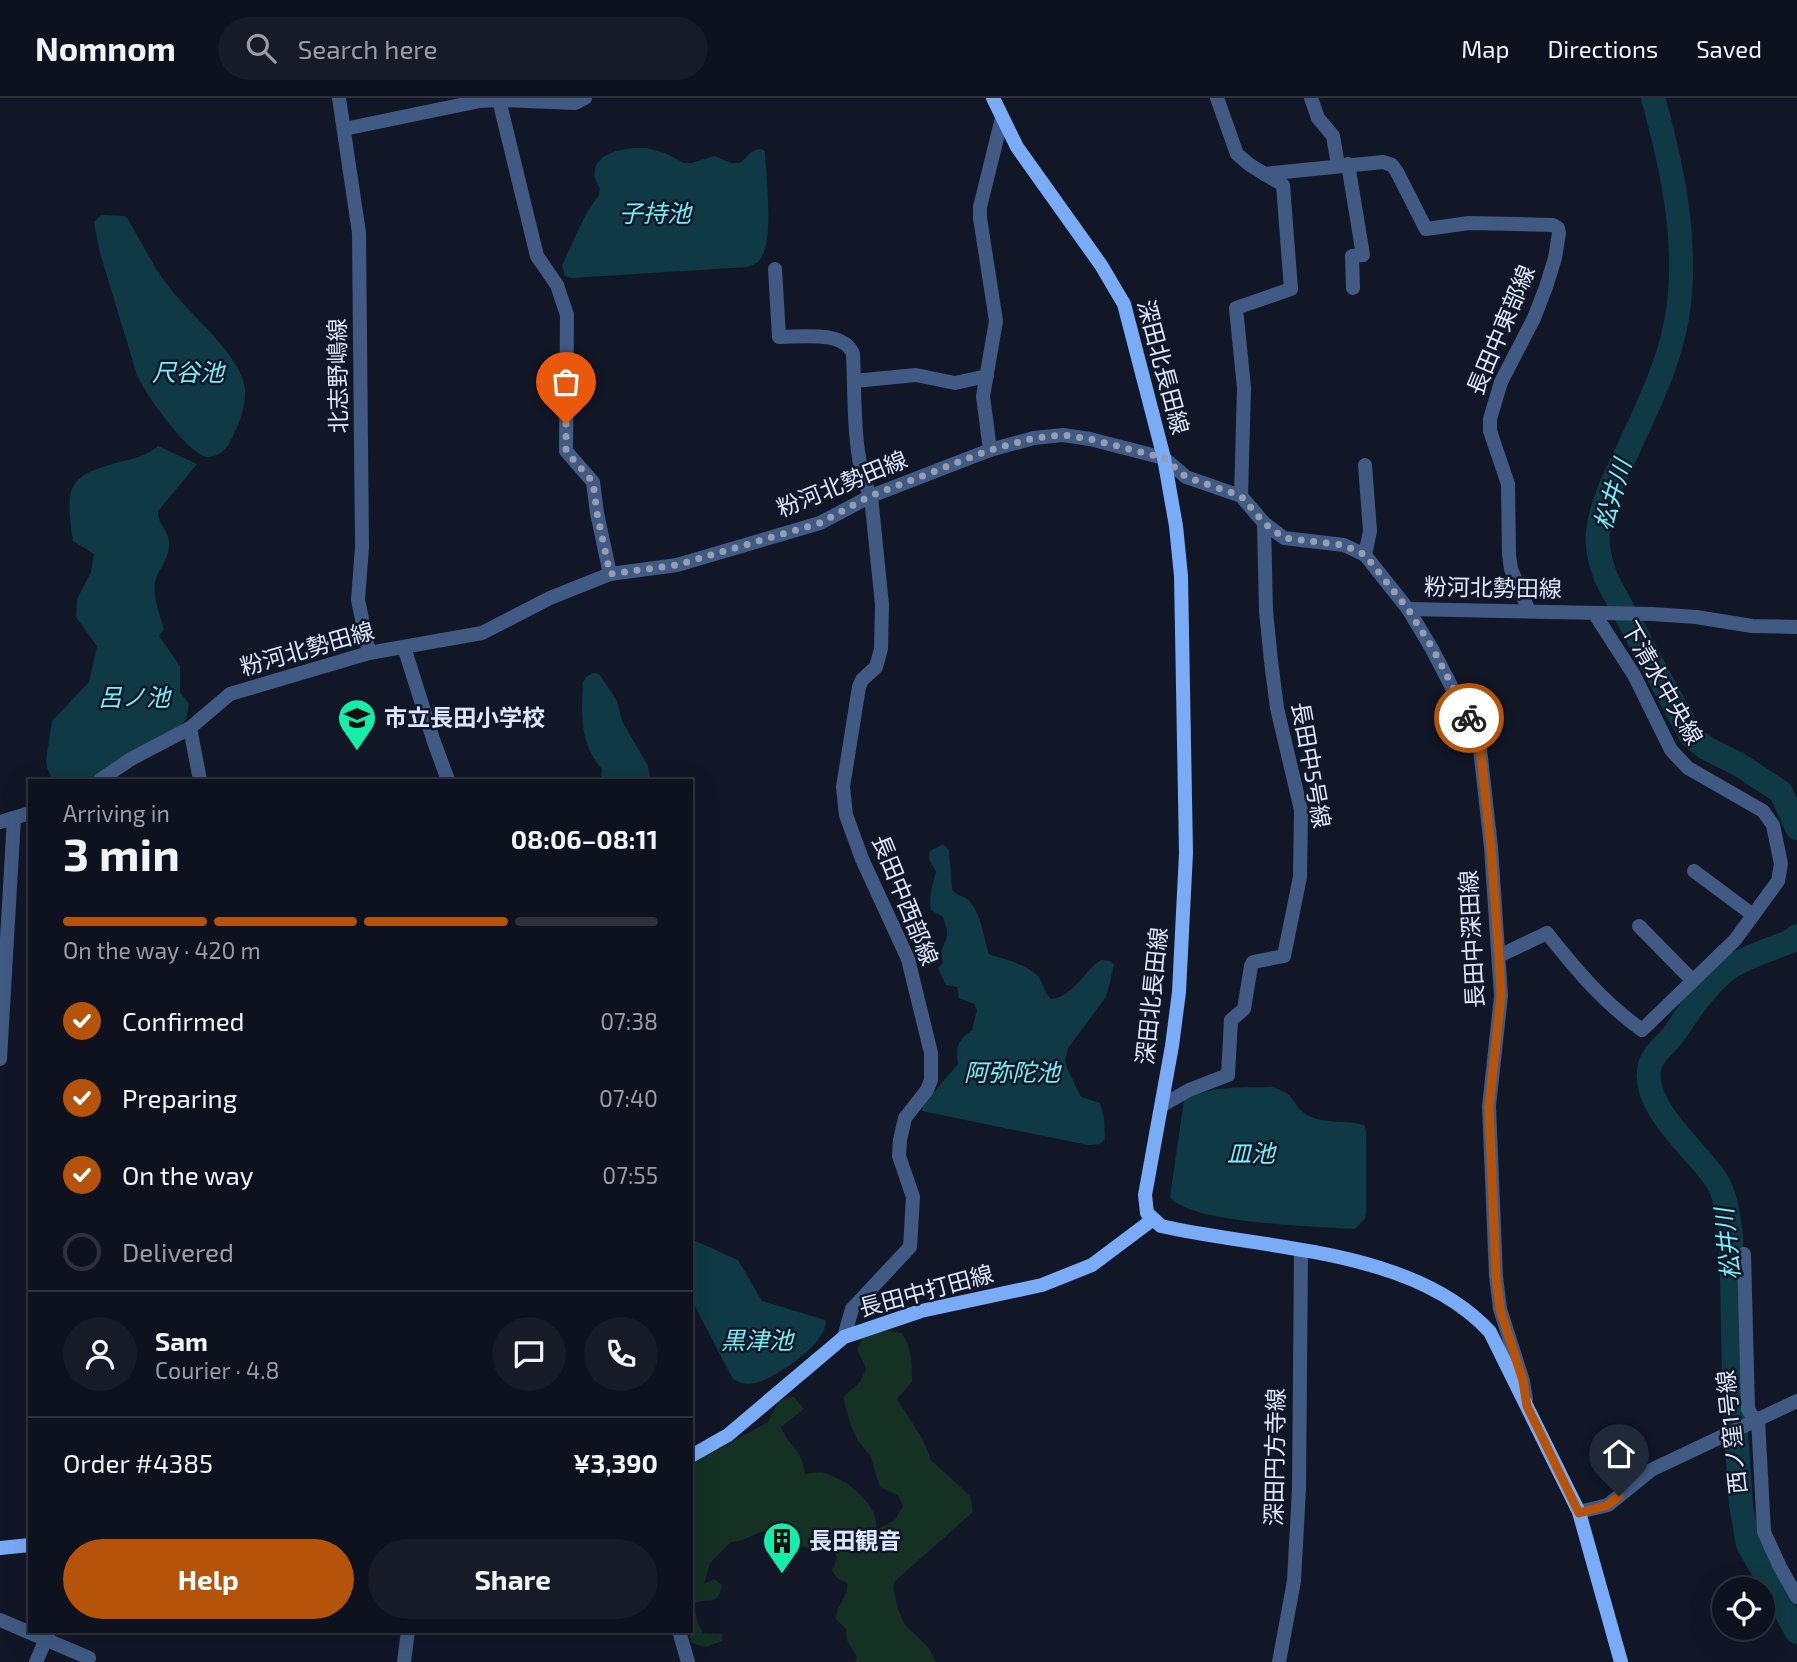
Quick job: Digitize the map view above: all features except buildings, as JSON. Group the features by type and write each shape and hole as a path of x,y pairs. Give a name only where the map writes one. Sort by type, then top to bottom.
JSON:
{"street":[{"name":"北志野嶋線","path":"339,98 359,233 362,547 358,600 369,653"},
{"path":"344,129 480,102 499,100 575,103 585,98"},
{"name":"深田北長田線","path":"993,98 1017,147 1101,265 1124,304 1164,458 1176,526 1181,576 1186,853 1179,992 1145,1195 1147,1213 1152,1220"},
{"path":"1217,98 1237,154 1283,185 1290,289 1236,308 1244,388 1241,496 1264,523 1284,538 1344,545 1365,555 1370,531 1365,465"},
{"path":"1311,98 1318,118 1333,136 1343,164 1363,255 1352,257 1353,288"},
{"path":"499,100 537,256 557,285 567,315 566,451 593,482 610,574"},
{"path":"990,450 983,396 996,321 980,207 1002,118"},
{"name":"長田中東部線","path":"1264,174 1383,162 1392,165 1426,229 1469,223 1553,225 1558,228 1555,258 1546,287 1534,318 1501,382 1490,419 1490,431 1508,484 1511,569 1529,611"},
{"name":"長田中西部線","path":"775,269 779,337 830,338 846,343 853,354 858,448 870,496 883,605 881,649 876,667 859,687 843,787 846,815 862,859 908,959 931,1053 931,1080 927,1090 905,1118 900,1140 899,1156 913,1197 910,1247 852,1309 844,1337"},
{"path":"855,381 916,375 955,383 986,376"},
{"name":"粉河北勢田線","path":"102,779 190,728 230,694 369,653 482,633 550,598 610,574 677,565 820,523 870,496 990,450 1034,438 1063,435 1090,439 1164,458 1186,477 1241,496"},
{"name":"長田中5号線","path":"1161,1107 1189,1090 1228,1075 1231,1020 1244,1009 1251,966 1253,962 1284,956 1295,906 1300,877 1301,810 1277,708 1266,611 1264,523"},
{"name":"粉河北勢田線","path":"1365,555 1408,609 1652,614 1696,617 1752,626 1797,627"},
{"name":"長田中深田線","path":"1408,609 1433,649 1479,740 1491,848 1501,996 1489,1107 1496,1276 1500,1309 1523,1381 1527,1406"},
{"name":"下清水中央線","path":"1499,956 1547,933 1583,979 1615,1011 1643,1030 1735,940 1778,881 1781,864 1773,824 1763,811 1688,768 1671,750 1634,675 1599,613"},
{"path":"404,647 433,742 448,779"},
{"path":"190,728 200,779"},
{"path":"0,1059 7,820 28,814"},
{"path":"1694,871 1753,915"},
{"path":"1639,926 1693,981"},
{"path":"1152,1220 1161,1226 1175,1229 1349,1259 1408,1277 1458,1304 1477,1318 1490,1332 1579,1513 1621,1662"},
{"name":"長田中打田線","path":"693,1455 728,1435 844,1337 921,1311 1042,1285 1092,1265 1152,1220"},
{"name":"深田円方寺線","path":"1279,1662 1294,1581 1299,1489 1301,1251"},
{"name":"西ノ窪1号線","path":"1744,1254 1748,1409 1752,1416 1764,1532 1797,1597"},
{"path":"1579,1513 1608,1505 1651,1470 1797,1401"},
{"path":"0,1549 28,1545"},
{"path":"0,1620 28,1629"},
{"path":"404,1662 408,1633"},
{"path":"680,1633 688,1662"},
{"path":"36,1662 47,1635 89,1658"}],"green space":[{"path":"882,1330 902,1333 910,1351 912,1382 897,1399 922,1438 931,1460 970,1496 973,1512 895,1581 893,1587 905,1625 928,1647 936,1662 855,1662 857,1657 847,1640 846,1629 836,1619 847,1583 837,1578 832,1571 837,1557 833,1548 798,1545 779,1530 766,1530 731,1542 710,1563 704,1584 714,1579 722,1585 720,1592 716,1599 694,1603 695,1611 703,1633 722,1634 722,1641 706,1647 692,1643 689,1633 693,1633 693,1463 768,1422 778,1402 794,1397 804,1409 781,1427 801,1459 805,1474 825,1473 853,1488 873,1512 876,1530 895,1520 903,1506 898,1495 880,1487 870,1455 858,1441 851,1426 843,1397 860,1382 866,1369 857,1348 865,1336"}],"water":[{"name":"子持池","path":"647,148 665,153 684,163 714,156 731,163 740,163 754,151 765,151 768,223 765,249 759,260 747,267 571,278 565,276 562,265 587,212 599,195 600,189 594,176 596,165 603,157 616,151"},
{"name":"尺谷池","path":"101,215 127,218 163,279 225,349 242,376 245,395 242,413 231,440 220,454 206,457 188,444 158,408 137,375 100,253 94,222"},
{"name":"呂ノ池","path":"158,446 197,464 158,511 169,548 155,585 164,629 159,636 180,666 180,692 189,704 186,719 181,726 152,743 133,750 90,779 52,779 46,761 52,721 89,682 97,646 76,617 77,599 91,572 94,554 73,541 70,521 71,493 82,476"},
{"path":"593,673 599,674 617,701 622,721 648,766 650,779 601,779 602,769 589,750 582,717 583,682"},
{"name":"阿弥陀池","path":"943,844 949,850 952,890 972,904 989,954 1032,971 1051,999 1066,994 1101,960 1110,961 1114,965 1106,997 1068,1048 1065,1060 1081,1097 1100,1103 1105,1139 1100,1144 1088,1145 922,1111 923,1105 958,1064 959,1044 972,1030 977,1010 974,1004 959,998 957,987 946,985 938,968 943,963 941,951 947,938 947,930 943,917 931,910 930,895 936,872 929,855 930,851"},
{"name":"皿池","path":"1271,1087 1286,1093 1309,1116 1364,1125 1366,1213 1365,1219 1355,1229 1228,1218 1182,1206 1170,1197 1184,1100 1215,1090"},
{"name":"黒津池","path":"693,1240 738,1260 762,1301 825,1320 825,1328 820,1337 801,1357 789,1365 756,1383 749,1384 733,1379 693,1303"}],"waterway":[{"name":"松井川","path":"1653,98 1677,209 1680,295 1676,323 1662,373 1605,501 1598,538 1599,555 1606,578 1691,736 1706,748 1738,764 1781,792 1797,828"},
{"name":"松井川","path":"1797,936 1791,941 1739,962 1724,972 1655,1055 1650,1065 1649,1080 1661,1111 1715,1178 1724,1198 1731,1235 1735,1418 1741,1505 1748,1544 1797,1632"}],"way so far":[{"path":"566,424 566,451 593,482 610,574 677,565 820,523 870,496 990,450 1034,438 1063,435 1090,439 1164,458 1186,477 1241,496 1264,523 1284,538 1344,545 1365,555 1408,609 1433,649 1469,718"}],"place":[{"name":"市立長田小学校","path":"357,752"},
{"name":"長田観音","path":"782,1575"}],"route":[{"path":"1469,718 1479,740 1499,956 1501,996 1489,1107 1496,1276 1500,1309 1523,1381 1527,1406 1579,1513 1608,1505 1619,1496"}]}
